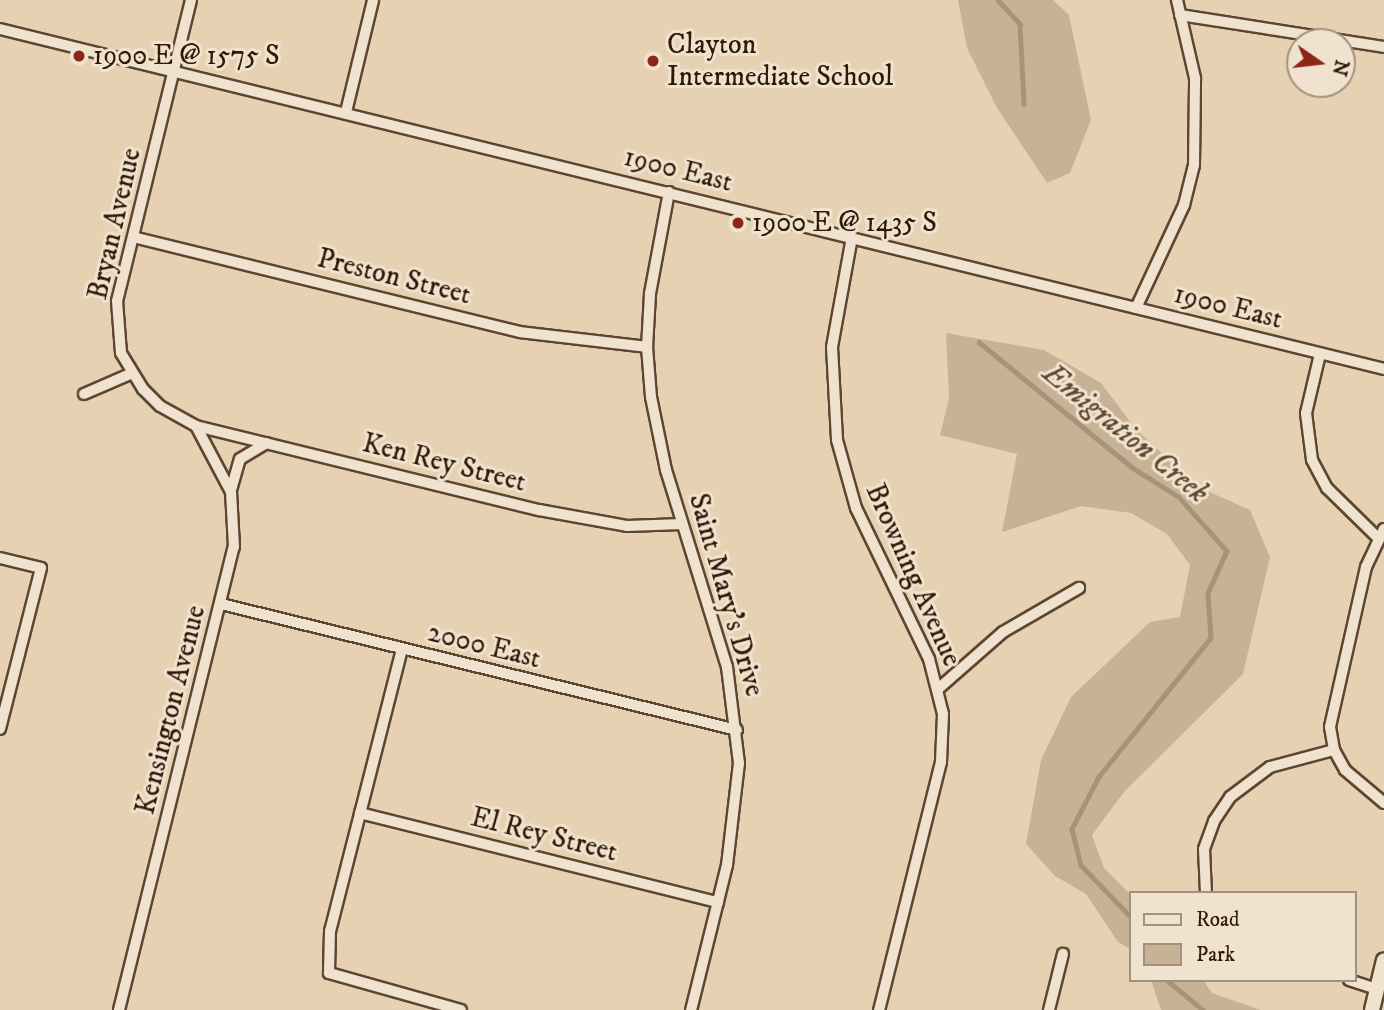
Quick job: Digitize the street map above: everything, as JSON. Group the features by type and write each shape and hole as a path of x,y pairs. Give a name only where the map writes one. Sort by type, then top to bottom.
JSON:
{"street":[{"name":"Bryan Avenue","path":"191,0 117,301 117,326 130,374 160,406 197,426"},
{"path":"346,112 373,0"},
{"path":"1136,308 1184,205 1194,165 1195,78 1177,0"},
{"path":"1180,15 1384,47"},
{"name":"1900 East","path":"0,29 1384,369"},
{"name":"Saint Mary's Drive","path":"669,192 653,271 647,347 657,432 682,524 727,667 737,730 737,798 718,902 691,1010"},
{"name":"Preston Street","path":"133,237 520,332 647,347"},
{"name":"Browning Avenue","path":"852,237 832,346 837,440 856,508 929,659 943,714 941,762 879,1010"},
{"path":"1320,354 1306,413 1312,460 1327,488 1380,533 1333,703 1334,750 1354,781 1384,803"},
{"path":"84,394 130,374"},
{"name":"Ken Rey Street","path":"197,426 583,519 649,527 682,524"},
{"name":"Kensington Avenue","path":"119,1010 234,547 230,492 197,426"},
{"path":"230,492 240,459 268,443"},
{"path":"0,558 41,568 0,729"},
{"path":"938,689 1003,632 1079,588"},
{"name":"2000 East","path":"221,604 737,730"},
{"path":"402,649 330,931 329,974 461,1010"},
{"path":"1206,891 1204,849 1214,821 1230,797 1270,767 1334,750"},
{"name":"El Rey Street","path":"360,813 718,902"},
{"path":"1049,1010 1063,954"},
{"path":"1372,1010 1384,960"},
{"path":"1355,982 1377,989"}],"green space":[{"path":"958,0 1053,0 1069,15 1091,120 1070,173 1047,183 997,108 967,48"},
{"path":"946,333 1044,350 1101,383 1135,428 1196,486 1250,510 1270,557 1243,674 1124,792 1092,835 1104,868 1128,892 1128,948 1118,942 1086,894 1055,876 1026,844 1041,760 1071,697 1150,622 1180,617 1190,565 1167,534 1131,513 1081,506 1002,532 1017,454 940,435 949,398"},
{"path":"1152,982 1204,982 1212,993 1261,1010 1161,1010"}],"waterway":[{"name":"Emigration Creek","path":"998,0 1020,24 1024,104"},
{"name":"Emigration Creek","path":"979,342 1133,468 1179,497 1227,551 1208,593 1211,638 1099,777 1072,829 1081,865 1128,914"},
{"name":"Emigration Creek","path":"1169,982 1203,1010"}],"place":[{"name":"1900 E @ 1575 S","path":"79,56"},
{"name":"Clayton Intermediate School","path":"653,61"},
{"name":"1900 E @ 1435 S","path":"738,223"}]}
